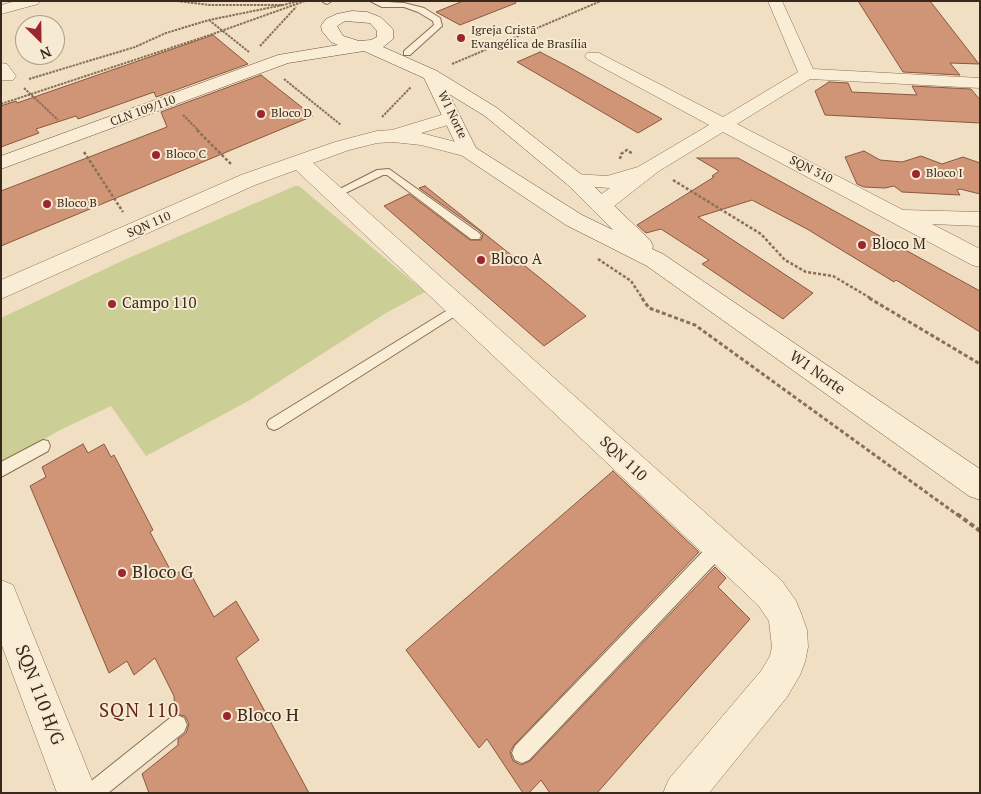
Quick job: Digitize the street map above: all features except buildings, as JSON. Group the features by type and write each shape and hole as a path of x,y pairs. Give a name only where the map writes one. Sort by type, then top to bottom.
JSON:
{"street":[{"path":"1,10 33,1"},
{"path":"320,1 331,26"},
{"path":"328,1 360,16"},
{"path":"776,1 807,74"},
{"name":"CLN 109/110","path":"284,59 342,17 360,16"},
{"name":"W1 Norte","path":"360,16 375,20 385,30 386,36 431,75 447,104 451,118 468,151 574,220 655,260 980,486"},
{"name":"W1 Norte","path":"331,26 337,39 362,46 431,75 491,112 575,180 655,260"},
{"name":"CLN 109/110","path":"1,163 284,59 380,43 386,36"},
{"name":"SQN 310","path":"594,56 980,259"},
{"path":"574,220 602,205 652,167 807,74 980,83"},
{"name":"SQN 110","path":"392,136 451,118 491,112"},
{"name":"SQN 110","path":"1,290 248,180 342,146 377,137 392,136 421,139 468,151"},
{"name":"SQN 110","path":"298,161 770,593 784,613 789,630 790,647 787,662 774,684 683,793"},
{"path":"575,180 608,182 652,167"},
{"name":"SQN 310","path":"900,216 980,219"},
{"name":"SQN 110 H/G","path":"1,596 77,793"}],"lane":[{"path":"373,1 382,5 404,5 421,10 437,20 438,26 407,53"},
{"path":"382,5 391,1"},
{"path":"335,194 381,172 388,172 475,236"},
{"path":"274,424 459,308"},
{"path":"1,470 43,446"},
{"path":"522,753 719,547"},
{"path":"92,793 177,725"}],"path":[{"path":"177,1 210,5 283,5"},
{"path":"27,79 135,47 166,33 209,20 299,1"},
{"path":"1,104 298,5 305,1"},
{"path":"449,65 601,1"},
{"path":"258,49 272,31 298,5"},
{"path":"169,101 248,180"},
{"path":"652,167 761,234 774,251 786,260 806,272 833,276 980,364"}],"green space":[{"path":"295,186 299,186 425,292 386,313 250,400 146,456 111,406 60,430 1,464 1,318 124,260"}],"place":[{"name":"Igreja Cristã Evangélica de Brasília","path":"461,38"},
{"name":"Bloco D","path":"261,114"},
{"name":"Bloco C","path":"156,155"},
{"name":"Bloco I","path":"916,174"},
{"name":"Bloco B","path":"47,204"},
{"name":"Bloco M","path":"862,245"},
{"name":"Bloco A","path":"481,260"},
{"name":"Campo 110","path":"112,304"},
{"name":"Bloco G","path":"122,573"},
{"name":"Bloco H","path":"227,716"}],"district":[{"name":"SQN 110","path":"139,712"}]}
